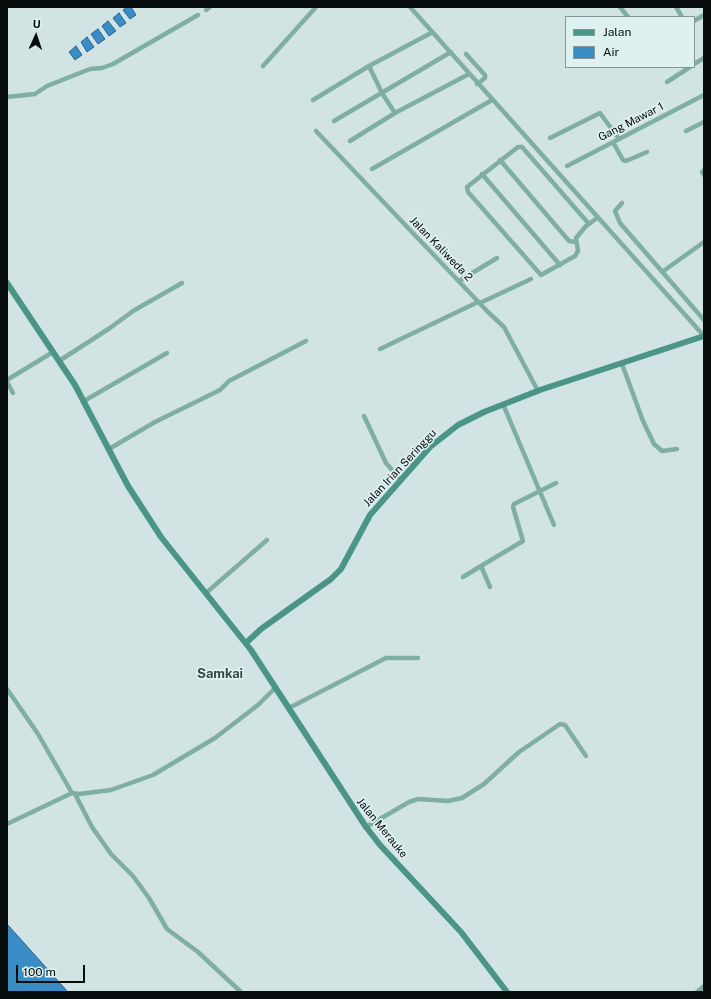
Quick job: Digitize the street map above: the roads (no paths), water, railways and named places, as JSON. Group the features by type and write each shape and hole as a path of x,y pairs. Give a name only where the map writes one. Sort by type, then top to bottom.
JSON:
{"street":[{"path":"263,66 316,7"},
{"path":"410,7 431,33 478,83 704,336"},
{"path":"620,7 627,16"},
{"path":"676,7 681,16"},
{"path":"7,97 35,94 47,86 90,69 102,68 113,64 198,15"},
{"path":"695,20 704,15"},
{"path":"313,100 369,66 431,33"},
{"path":"334,121 450,52"},
{"path":"466,54 483,72 484,78 478,83"},
{"path":"695,63 704,58"},
{"path":"369,66 382,93 395,113"},
{"path":"667,82 688,68"},
{"path":"350,141 395,113 469,74"},
{"name":"Gang Mawar 1","path":"567,166 704,95"},
{"path":"372,168 492,100"},
{"path":"550,138 600,113 619,139"},
{"path":"686,131 704,122"},
{"name":"Jalan Kaliweda 2","path":"316,131 479,303 504,327 538,391"},
{"path":"613,142 626,161 647,152"},
{"path":"589,224 522,147 518,147 500,160 469,184 467,189 533,268 541,275 577,254 575,242 576,238 597,218"},
{"path":"500,160 569,241 575,242"},
{"path":"704,170 702,172 704,175"},
{"path":"482,174 560,265"},
{"path":"560,190 567,183"},
{"path":"622,203 615,211 616,218 704,320"},
{"path":"662,272 704,242"},
{"path":"459,281 497,258"},
{"path":"380,349 531,279"},
{"name":"Jalan Merauke","path":"7,283 84,400 128,486 161,538 246,643 366,827 380,845 461,932 507,992"},
{"path":"59,361 110,328 133,311 182,283"},
{"name":"Jalan Irian Seringgu","path":"246,643 261,629 331,579 342,569 370,515 400,479 430,447 447,432 471,418 503,404 704,336"},
{"path":"109,449 155,422 220,390 229,382 306,341"},
{"path":"13,393 7,381 53,352"},
{"path":"84,400 167,353"},
{"path":"622,364 643,421 654,444 662,451 677,449"},
{"path":"503,404 554,525"},
{"path":"364,416 386,463 400,479"},
{"path":"463,577 522,543 524,538 513,507 514,504 556,483"},
{"path":"206,593 267,540"},
{"path":"481,566 490,587"},
{"path":"289,708 386,658 418,658"},
{"path":"7,824 73,793 111,790 153,775 215,738 258,705 276,687"},
{"path":"7,689 38,734 92,827 112,854 133,876 149,898 167,930 198,952 241,992"},
{"path":"366,827 409,802 418,799 430,798 448,801 462,798 484,784 519,752 560,724 565,725 586,756"},
{"path":"697,992 704,986"}],"water":[{"path":"127,7 131,7 136,15 130,19 123,10"},
{"path":"119,13 126,23 120,27 113,18"},
{"path":"108,21 116,31 109,36 102,26"},
{"path":"98,29 105,39 98,44 91,34"},
{"path":"87,37 94,47 87,52 81,42"},
{"path":"76,46 82,55 75,60 69,52"},
{"path":"7,924 68,992 7,992"}],"district":[{"name":"Samkai","path":"220,674"}]}
